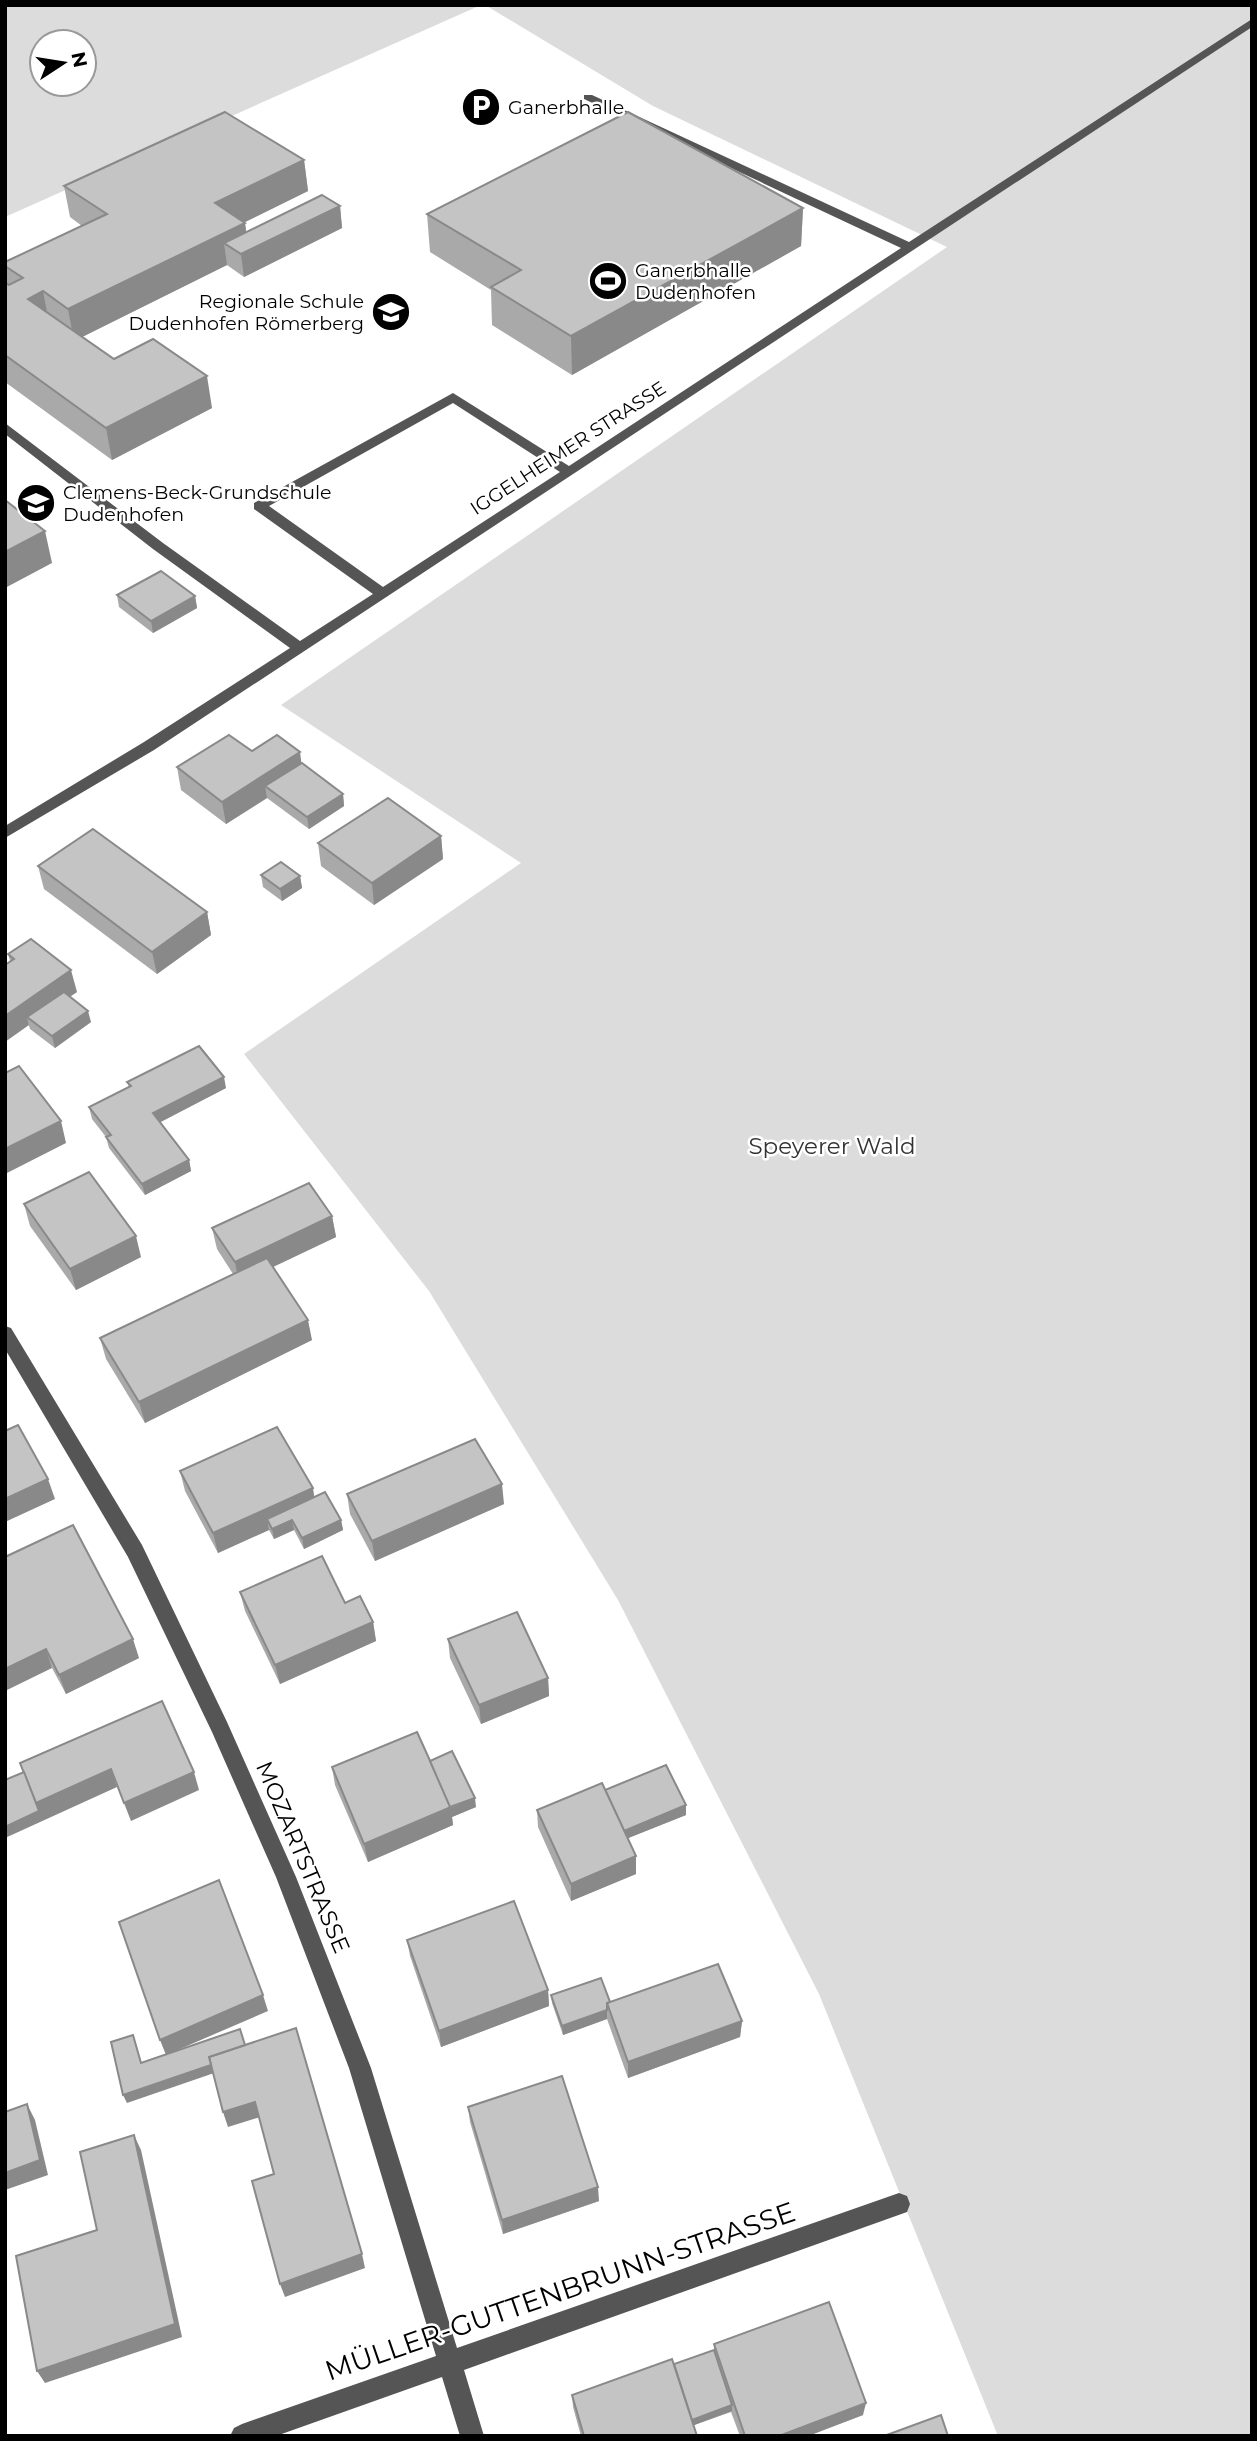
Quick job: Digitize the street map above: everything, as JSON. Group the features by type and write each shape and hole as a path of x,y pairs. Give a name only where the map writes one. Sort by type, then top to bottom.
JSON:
{"street":[{"name":"IGGELHEIMER STRASSE","path":"5,833 149,746 383,594 1252,22"},
{"path":"588,97 911,248"},
{"path":"383,594 260,506 453,397 568,471"},
{"path":"5,427 158,546 298,647"},
{"name":"MOZARTSTRASSE","path":"5,1333 135,1551 220,1728 286,1877 360,2068 472,2436"},
{"name":"MÜLLER-GUTTENBRUNN-STRASSE","path":"242,2436 899,2204"}],"green space":[{"path":"5,5 481,5 5,217"},
{"name":"Speyerer Wald","path":"485,5 1252,5 1252,2436 998,2436 819,1994 618,1600 429,1291 244,1054 521,863 281,705 947,247 653,106"}],"building":[{"path":"225,112 304,160 215,203 245,223 68,309 43,291 28,299 114,359 153,339 207,376 106,428 5,355 5,283 9,285 23,278 5,266 5,262 107,214 64,186"},
{"name":"Ganerbhalle Dudenhofen","path":"628,112 803,208 571,336 491,287 521,270 427,214"},
{"path":"322,195 340,206 241,254 224,243"},
{"path":"5,500 45,531 5,552"},
{"path":"161,571 195,596 151,621 117,595"},
{"path":"229,735 252,751 277,735 300,752 222,802 177,767"},
{"path":"302,763 343,794 307,817 265,786"},
{"path":"388,798 441,836 372,883 318,843"},
{"path":"93,829 207,912 152,952 38,866"},
{"path":"281,862 300,876 280,889 261,875"},
{"path":"31,939 71,970 5,1016 5,965 14,959 8,954"},
{"path":"64,992 88,1011 52,1036 27,1017"},
{"path":"199,1046 224,1077 153,1113 189,1160 142,1184 106,1137 111,1135 89,1107 131,1086 127,1082"},
{"path":"19,1066 61,1121 5,1149 5,1073"},
{"path":"89,1172 136,1236 70,1269 24,1204"},
{"path":"309,1183 332,1216 235,1262 212,1228"},
{"path":"267,1258 308,1320 139,1402 100,1338"},
{"path":"18,1425 48,1479 5,1499 5,1431"},
{"path":"277,1427 313,1488 213,1533 180,1471"},
{"path":"475,1439 502,1484 372,1541 347,1494"},
{"path":"325,1492 341,1520 302,1538 292,1520 272,1529 267,1519"},
{"path":"73,1525 133,1639 59,1675 46,1649 5,1669 5,1557"},
{"path":"322,1556 345,1603 360,1596 373,1622 275,1665 240,1592"},
{"path":"517,1612 548,1678 479,1705 448,1639"},
{"path":"162,1701 194,1772 124,1803 111,1769 36,1803 20,1763"},
{"path":"417,1732 451,1807 364,1844 332,1767"},
{"path":"452,1751 475,1798 450,1807 430,1761"},
{"path":"666,1765 686,1805 624,1831 605,1790"},
{"path":"24,1772 39,1811 5,1827 5,1780"},
{"path":"602,1783 636,1856 571,1884 537,1810"},
{"path":"219,1880 263,1995 160,2040 119,1922"},
{"path":"514,1901 548,1990 439,2031 407,1940"},
{"path":"718,1964 742,2021 628,2062 607,2003"},
{"path":"601,1978 610,2002 607,2003 607,2010 562,2026 551,1995"},
{"path":"296,2028 362,2254 280,2284 252,2181 274,2174 255,2102 223,2112 209,2057"},
{"path":"240,2029 245,2045 209,2057 211,2065 123,2095 111,2042 133,2035 141,2063"},
{"path":"562,2076 598,2187 502,2220 468,2107"},
{"path":"27,2104 40,2160 5,2173 5,2112"},
{"path":"134,2135 175,2324 37,2371 16,2256 97,2230 80,2152"},
{"path":"829,2302 866,2403 779,2436 745,2436 714,2344"},
{"path":"714,2350 732,2405 692,2420 674,2364"},
{"path":"672,2359 697,2436 584,2436 572,2395"},
{"path":"941,2415 948,2436 884,2436"}],"place":[{"name":"Ganerbhalle","path":"481,107"},
{"name":"Ganerbhalle Dudenhofen","path":"608,281"},
{"name":"Regionale Schule Dudenhofen Römerberg","path":"391,312"},
{"name":"Clemens-Beck-Grundschule Dudenhofen","path":"36,503"}]}
